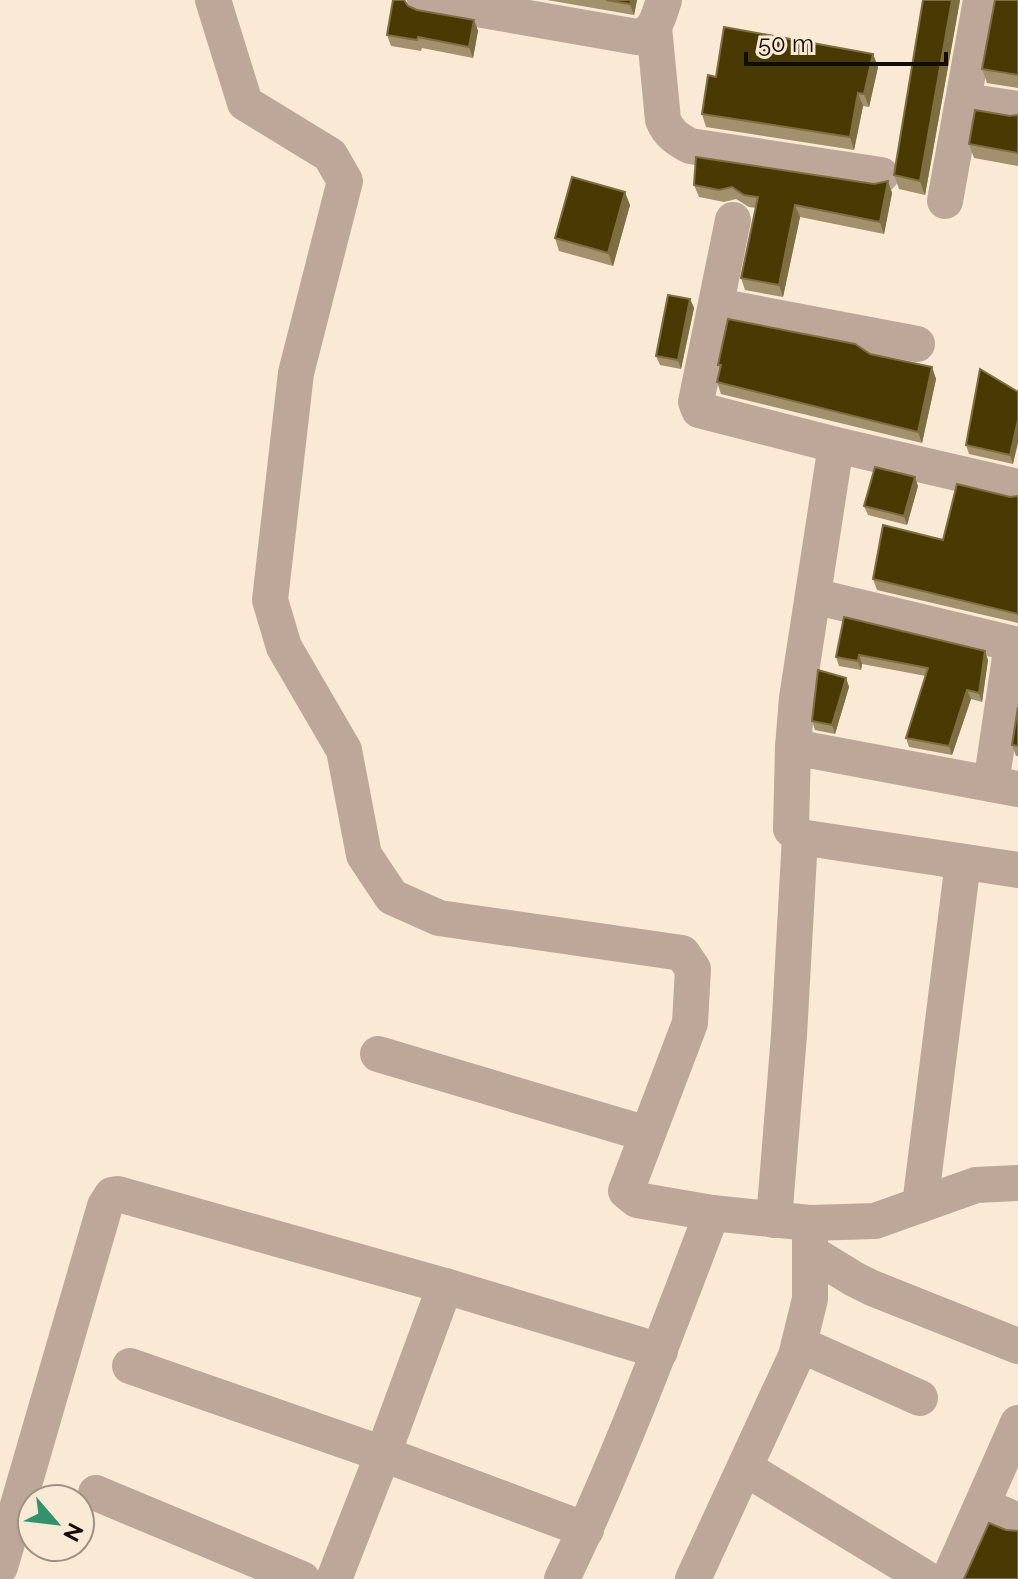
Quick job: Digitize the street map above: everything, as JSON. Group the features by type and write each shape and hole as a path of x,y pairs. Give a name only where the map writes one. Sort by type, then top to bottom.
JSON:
{"street":[{"path":"213,0 245,103 330,155 345,181 296,373 270,600 284,647 344,750 364,855 392,897 439,918 682,953 693,969 690,1023 626,1191 637,1200 774,1220 810,1238 872,1288 1018,1346"},
{"path":"425,0 483,5 637,37 644,36 659,13"},
{"path":"945,201 981,0"},
{"path":"659,13 663,120 668,131 678,140 690,146 881,175"},
{"path":"964,101 1018,109"},
{"path":"733,220 696,402 699,410 1018,487"},
{"path":"717,306 917,344"},
{"path":"836,445 797,698 791,829 800,837 1018,870"},
{"path":"793,747 1004,787 1015,644 813,596"},
{"path":"774,1220 789,1035 800,837"},
{"path":"920,1205 963,862"},
{"path":"378,1054 647,1134"},
{"path":"810,1238 875,1221 976,1185 1018,1183"},
{"path":"0,1567 105,1206 112,1195 118,1194 445,1286 660,1351"},
{"path":"562,1579 586,1530 660,1351 712,1213"},
{"path":"693,1579 796,1356 810,1299 810,1238"},
{"path":"334,1579 445,1286"},
{"path":"799,1344 920,1398"},
{"path":"130,1366 383,1454 586,1530"},
{"path":"949,1579 1018,1423"},
{"path":"745,1468 927,1579"},
{"path":"96,1493 302,1579"},
{"path":"982,1505 1018,1521"}],"building":[{"path":"393,0 404,0 417,10 474,20 469,47 418,37 417,40 387,35"},
{"path":"606,0 631,0 630,4"},
{"path":"923,0 952,0 920,181 894,175"},
{"path":"995,0 1018,0 1018,75 982,69"},
{"path":"724,27 873,54 864,94 858,93 850,137 702,114 708,75 716,77"},
{"path":"975,110 1018,115 1018,153 969,144"},
{"path":"696,157 874,184 888,181 880,222 795,205 779,285 741,278 758,197 744,195 732,187 719,190 694,185"},
{"path":"572,177 625,192 608,253 555,238"},
{"path":"668,295 690,299 678,360 656,356"},
{"path":"728,319 855,344 870,354 932,367 918,432 717,382"},
{"path":"980,369 1018,392 1018,420 1010,455 966,445"},
{"path":"875,467 915,477 904,516 864,506"},
{"path":"957,484 1010,497 1018,496 1018,614 873,579 883,525 943,540"},
{"path":"844,617 985,651 979,693 967,690 949,746 906,738 928,668 859,655 858,661 836,657"},
{"path":"818,670 846,678 832,725 812,721"},
{"path":"1018,707 1018,746 1012,745"},
{"path":"989,1523 1018,1531 1018,1579 964,1579"}]}
